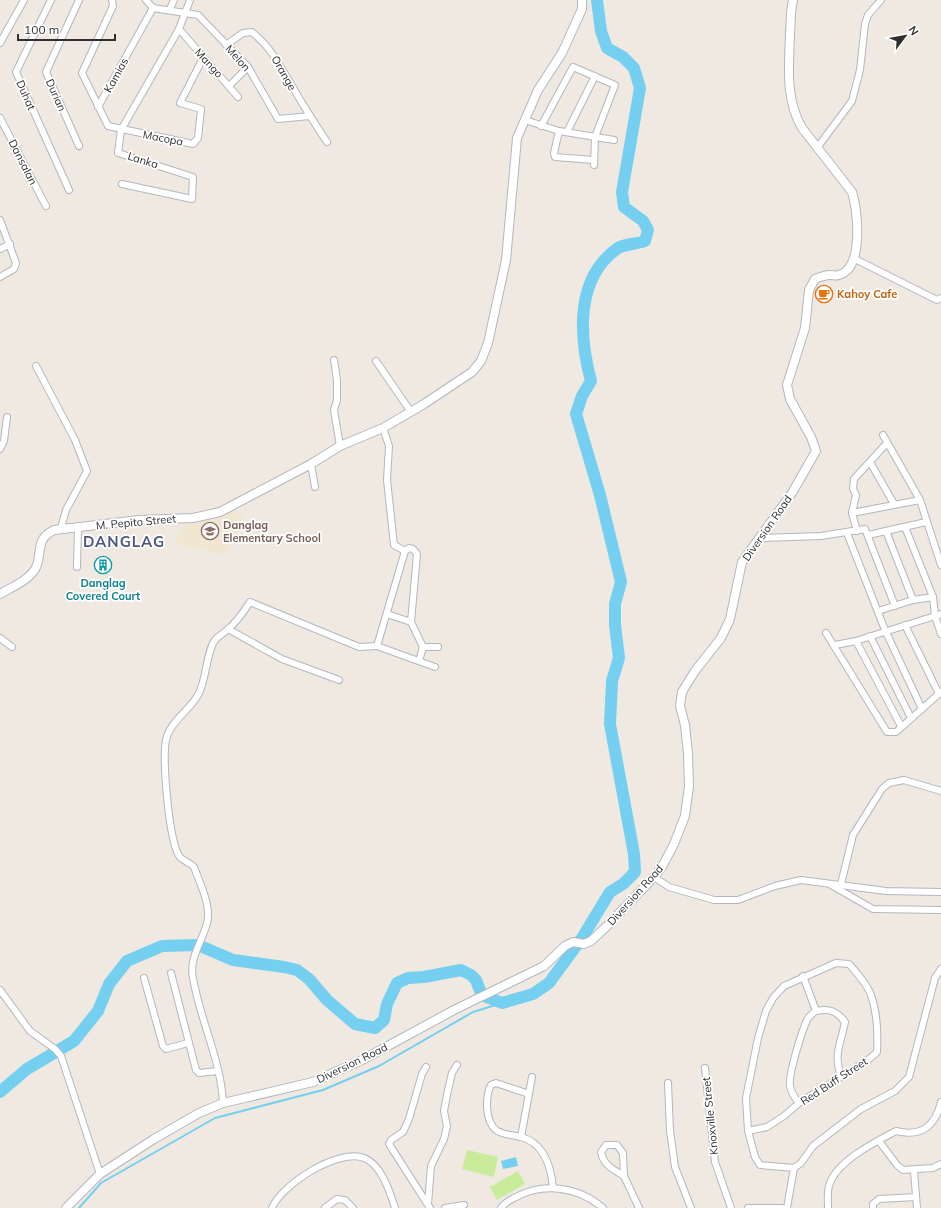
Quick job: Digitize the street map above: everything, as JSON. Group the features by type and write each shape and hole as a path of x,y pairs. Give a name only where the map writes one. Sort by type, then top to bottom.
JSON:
{"street":[{"path":"0,43 24,0"},
{"name":"Duhat","path":"51,0 16,72 68,190"},
{"name":"Durian","path":"79,0 46,72 79,146"},
{"path":"112,0 113,6 82,73 108,126 121,130"},
{"path":"170,9 174,0"},
{"name":"Lanka","path":"122,184 192,199 193,176 118,153 121,130 179,29 190,0"},
{"name":"M. Pepito Street","path":"0,594 19,584 37,565 42,541 46,534 69,528 138,520 206,516 220,512 311,464 340,446 384,428 472,372 481,361 488,343 508,251 517,138 538,90 562,53 582,9 582,0"},
{"path":"792,0 790,11 788,61 789,87 797,120 846,184 855,202 857,227 855,259 938,300 941,298"},
{"path":"817,148 852,101 860,70 864,24 880,0"},
{"path":"147,1 153,8 170,9 185,13"},
{"name":"Kamias","path":"98,107 153,8"},
{"name":"Melon","path":"185,13 198,15 248,67 278,119 310,116"},
{"name":"Mango","path":"179,29 238,97"},
{"name":"Orange","path":"226,45 243,33 252,32 277,57 310,116 327,142"},
{"name":"Macopa","path":"121,130 193,144 198,138 201,110 180,103 203,58"},
{"path":"230,86 248,67"},
{"path":"541,126 573,67 615,85 595,137 594,163 555,157 554,153 558,131"},
{"path":"567,132 595,76"},
{"name":"Dansalan","path":"0,118 46,206"},
{"path":"525,120 558,131 614,140"},
{"path":"0,220 16,263 14,269 0,277"},
{"path":"0,249 10,244"},
{"name":"Diversion Road","path":"66,1208 100,1174 187,1119 223,1103 313,1082 362,1060 454,1010 544,966 565,946 591,941 664,865 685,816 689,786 685,725 680,706 682,692 695,671 721,638 730,619 742,562 792,493 816,451 811,437 790,399 787,385 805,328 809,290 815,279 828,275 839,276 849,269 855,259"},
{"path":"334,360 337,380 337,400 334,410 340,446"},
{"path":"376,361 411,412"},
{"path":"36,366 75,440 87,471 66,510 77,566"},
{"path":"0,449 4,441 8,416"},
{"path":"384,428 389,446 387,480 394,545 405,551"},
{"path":"883,435 920,500 941,565"},
{"path":"857,531 852,513 856,495 853,489 854,479 887,443"},
{"path":"870,462 894,504"},
{"path":"311,464 315,487"},
{"path":"852,513 920,500"},
{"path":"868,535 926,522"},
{"path":"905,527 932,597 938,615 941,634"},
{"path":"759,538 790,538 847,533 865,529 895,606"},
{"path":"886,531 913,600"},
{"path":"847,533 885,630 922,709"},
{"path":"377,646 405,551 409,548 413,549 417,554 411,622 423,647 419,661"},
{"path":"878,611 913,600 932,597"},
{"path":"223,1103 218,1071 192,978 192,968 196,951 207,922 207,908 194,867 183,860 176,848 168,801 165,746 168,735 173,726 198,696 206,675 215,640 241,617 250,602 359,647 377,646 435,667"},
{"path":"387,614 411,622"},
{"path":"835,645 856,641 885,630 938,615"},
{"path":"826,633 835,645 887,732 896,732 940,693 905,625"},
{"path":"228,629 282,659 339,680"},
{"path":"870,636 911,718"},
{"path":"0,638 12,647"},
{"path":"856,641 901,726"},
{"path":"423,647 438,647"},
{"path":"841,884 853,835 882,789 889,783 904,780 941,791"},
{"path":"654,877 669,887 714,900 738,900 775,886 802,880 886,891 941,892"},
{"path":"828,883 873,909 941,910"},
{"name":"Red Buff Street","path":"748,1131 767,1127 784,1116 799,1103 868,1060 877,1052 878,1034 871,995 859,976 849,964 836,963 803,976"},
{"path":"816,1010 803,976 784,986 773,998 766,1011 758,1038 746,1098 748,1131 755,1157 760,1165 794,1168 801,1163 814,1146 860,1109 895,1091 910,1077 935,978 941,969"},
{"path":"171,973 188,1044 199,1073 218,1071"},
{"path":"144,978 162,1046 166,1049 188,1044"},
{"path":"0,990 30,1031 56,1049 61,1056 100,1174"},
{"path":"799,1103 793,1094 790,1085 796,1052 808,1018 816,1010 839,1014 845,1022 837,1050 837,1066 841,1076"},
{"path":"429,1206 431,1166 444,1139 448,1126 444,1111 452,1073 457,1065"},
{"path":"426,1067 422,1074 409,1119 403,1132 391,1140 390,1144 429,1206"},
{"name":"Knoxville Street","path":"705,1068 711,1143 715,1162 731,1208"},
{"path":"521,1137 532,1077"},
{"path":"530,1094 496,1083 491,1085 488,1093 488,1106 491,1124 497,1131 531,1140 541,1148 551,1174 553,1188"},
{"path":"668,1083 670,1131 675,1167 690,1208"},
{"path":"828,1208 828,1188 839,1168 896,1131 908,1134 917,1133 923,1130 932,1122 941,1102"},
{"path":"879,1141 897,1165 903,1170 914,1171 933,1168 941,1164"},
{"path":"624,1176 608,1166 602,1158 601,1152 606,1144 617,1145 623,1153 624,1176 640,1208"},
{"path":"272,1208 277,1198 289,1186 328,1162 349,1157 364,1158 375,1167 386,1182 395,1208"},
{"path":"787,1208 794,1168"},
{"path":"914,1171 917,1208"},
{"path":"501,1208 504,1203 522,1194 553,1188 562,1188 593,1199 603,1208"},
{"path":"873,1208 873,1204 879,1199 916,1197"},
{"path":"325,1208 337,1199 346,1200 353,1208"},
{"path":"445,1208 464,1205"},
{"path":"748,1208 782,1208"}],"shaded area":[{"name":"Danglag Elementary School","path":"233,509 244,519 227,555 191,548 175,541 188,521 212,519"}],"green space":[{"path":"467,1150 498,1157 494,1177 462,1169"},
{"path":"518,1171 525,1184 497,1200 490,1187"}],"water":[{"path":"516,1157 518,1166 503,1169 501,1161"}],"waterway":[{"path":"484,996 502,1003 533,994 549,983 582,938 610,892 623,884 635,872 634,854 610,724 612,681 619,658 615,625 615,604 621,582 600,495 576,414 582,396 591,381 584,345 583,327 587,291 594,275 604,260 618,248 645,241 648,230 643,221 624,207 622,192 640,88 634,68 623,57 607,48 601,31 597,0"},
{"path":"0,1092 27,1069 74,1041 98,1011 109,984 127,961 162,946 198,945 233,960 297,970 309,979 327,1000 355,1024 375,1028 384,1020 387,1004 397,983 408,978 424,977 461,970 471,975 476,980 481,993"},
{"path":"79,1208 101,1183 215,1118 323,1090 379,1066 473,1012 502,1003"}],"place":[{"name":"Kahoy Cafe","path":"824,294"},
{"name":"Danglag Elementary School","path":"210,531"},
{"name":"Danglag Covered Court","path":"103,565"}],"district":[{"name":"DANGLAG","path":"124,542"}]}
